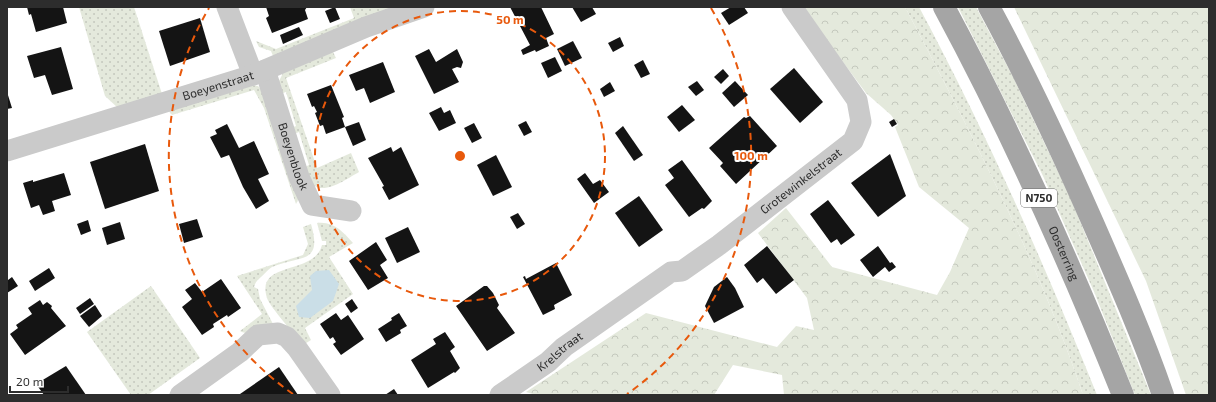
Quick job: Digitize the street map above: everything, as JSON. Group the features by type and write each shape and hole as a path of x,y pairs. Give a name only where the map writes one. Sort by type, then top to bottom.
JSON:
{"main road":[{"name":"Oosterring","path":"944,7 976,67 1033,185 1081,292 1123,395"},
{"path":"989,7 1011,48 1068,165 1116,275 1163,395"}],"street":[{"path":"227,7 259,73"},
{"name":"Boeyenstraat","path":"7,151 259,73 366,27 424,7"},
{"name":"Grotewinkelstraat","path":"620,309 671,272 682,271 719,245 854,141 861,122 857,100 792,7"},
{"name":"Boeyenblook","path":"259,73 299,177 312,205 351,211"},
{"name":"Krelstraat","path":"500,395 548,362 564,347 620,309"},
{"path":"180,395 240,352 258,335 278,333 287,337 297,348 330,395"}],"green space":[{"path":"79,7 134,7 162,94 118,108 105,96"},
{"path":"350,7 397,7 273,56 271,51 259,47 256,41 276,49 354,18"},
{"path":"802,7 905,7 1002,198 1045,295 1083,395 784,395 782,375 733,365 714,395 536,395 526,392 646,313 777,347 796,326 814,330 807,298 758,233 786,208 832,267 937,295 950,272 969,228 919,187 895,127 898,125 891,115 866,93"},
{"path":"905,7 919,7 968,102 1035,247 1097,395 1083,395 1045,295 1002,198"},
{"path":"958,7 976,7 1013,77 1071,199 1151,395 1135,395 1095,294 1043,176"},
{"path":"1014,7 1209,7 1209,395 1186,395 1146,281"},
{"path":"333,52 336,58 286,78 317,168 351,153 359,172 335,185 321,188 315,186 308,177 305,167 309,165 299,132 294,134 292,128 296,126 286,92 280,94 278,83 283,73"},
{"path":"252,85 258,86 263,91 299,198 296,204 264,108 254,90 172,115 166,108"},
{"path":"317,223 328,224 338,228 353,243 329,257 353,294 305,328 311,340 303,345 269,302 267,298 266,286 269,278 277,273 308,261 317,255 322,245 326,245 326,241 322,241"},
{"path":"311,224 314,237 314,246 311,252 300,259 272,267 258,280 254,287 258,289 260,299 273,324 261,330 248,333 240,331 262,314 237,276 303,255 308,244 303,227"},
{"path":"151,286 200,358 148,395 131,395 87,332"}],"water":[{"path":"329,270 339,284 333,301 310,318 299,317 296,306 312,290 310,276 316,271"}],"building":[{"path":"27,7 63,7 67,23 36,32 31,14 29,15"},
{"path":"266,7 307,7 305,10 308,19 272,33 266,18 269,16"},
{"path":"335,7 340,19 330,23 325,11"},
{"path":"510,7 541,7 554,34 546,38 549,46 536,52 535,50 523,55 521,50 530,45"},
{"path":"572,7 592,7 596,14 581,22"},
{"path":"731,7 744,7 748,13 729,25 721,13"},
{"path":"200,18 210,52 170,66 159,31"},
{"path":"299,27 303,35 283,44 280,35"},
{"path":"620,37 624,46 613,52 608,43"},
{"path":"573,41 582,58 565,66 557,49"},
{"path":"61,47 73,89 52,95 45,75 34,78 27,56"},
{"path":"429,49 436,62 457,49 463,62 461,68 457,67 452,69 459,82 434,94 415,56"},
{"path":"555,57 562,71 548,78 541,63"},
{"path":"643,60 650,74 641,78 634,65"},
{"path":"383,62 395,92 370,103 364,88 356,91 349,75"},
{"path":"794,68 823,102 800,123 770,89"},
{"path":"723,69 729,76 721,84 714,77"},
{"path":"697,81 704,90 696,96 688,87"},
{"path":"735,81 748,95 734,107 722,93"},
{"path":"610,82 615,91 604,97 600,89"},
{"path":"331,85 344,117 342,118 345,127 326,134 323,125 320,126 315,113 317,112 314,106 312,107 307,94"},
{"path":"7,92 12,108 7,109"},
{"path":"682,105 695,120 679,132 667,117"},
{"path":"441,107 444,113 450,110 456,123 439,131 429,113"},
{"path":"750,116 777,146 736,184 720,166 723,163 709,148 744,117 746,118"},
{"path":"894,119 897,124 892,127 889,122"},
{"path":"526,121 532,132 524,136 518,125"},
{"path":"359,122 366,140 353,146 345,127"},
{"path":"474,123 482,138 472,143 464,128"},
{"path":"227,124 239,148 254,141 269,174 258,179 269,201 256,209 243,187 229,155 221,158 210,137 217,134 215,130"},
{"path":"623,126 643,155 634,161 615,133"},
{"path":"145,144 159,191 105,209 90,162"},
{"path":"391,147 393,152 401,147 419,185 389,200 382,187 384,186 368,158"},
{"path":"890,154 906,196 878,217 851,183"},
{"path":"496,155 512,187 493,196 477,165"},
{"path":"682,160 712,201 704,209 702,208 689,217 665,185 674,178 668,170"},
{"path":"64,173 71,195 52,201 55,211 43,215 39,205 31,208 23,183 33,180 33,182"},
{"path":"585,173 593,184 600,180 609,192 594,203 577,179"},
{"path":"639,196 663,230 639,247 615,213"},
{"path":"828,200 855,235 841,245 837,239 831,243 810,214"},
{"path":"518,213 525,224 517,229 510,217"},
{"path":"197,219 203,237 184,243 179,224"},
{"path":"88,220 91,231 81,235 77,224"},
{"path":"120,222 125,239 107,245 102,228"},
{"path":"408,227 420,252 397,263 385,238"},
{"path":"376,242 387,260 380,265 388,278 368,290 349,261"},
{"path":"767,246 794,280 776,294 763,278 757,283 744,265"},
{"path":"878,246 890,263 892,262 896,267 889,272 885,267 873,277 860,260"},
{"path":"556,263 572,295 554,305 555,309 543,315 523,277 525,276 526,279"},
{"path":"49,268 55,278 35,291 29,281"},
{"path":"12,277 18,286 7,293 7,278 8,280"},
{"path":"727,277 735,288 744,307 714,323 705,306 714,287"},
{"path":"221,279 241,308 228,317 227,315 213,324 214,327 202,335 182,307 192,299 185,290 195,283 202,292"},
{"path":"484,286 487,286 493,293 499,305 497,308 515,333 487,351 456,306"},
{"path":"90,298 94,304 80,314 76,308"},
{"path":"352,299 358,308 351,313 345,304"},
{"path":"40,300 43,305 47,302 52,306 51,308 66,326 25,355 10,334 18,328 16,325 32,314 28,308"},
{"path":"95,305 102,316 89,327 80,316"},
{"path":"336,313 341,320 348,315 364,339 341,355 333,344 336,342 333,337 330,339 320,324"},
{"path":"399,313 407,326 400,330 401,333 386,342 378,329 392,320 391,318"},
{"path":"445,332 455,347 450,351 460,368 455,373 454,372 428,388 411,360 436,344 433,339"},
{"path":"66,366 86,395 44,395 36,384"},
{"path":"279,367 298,395 240,394"},
{"path":"394,389 398,395 385,395"}]}
